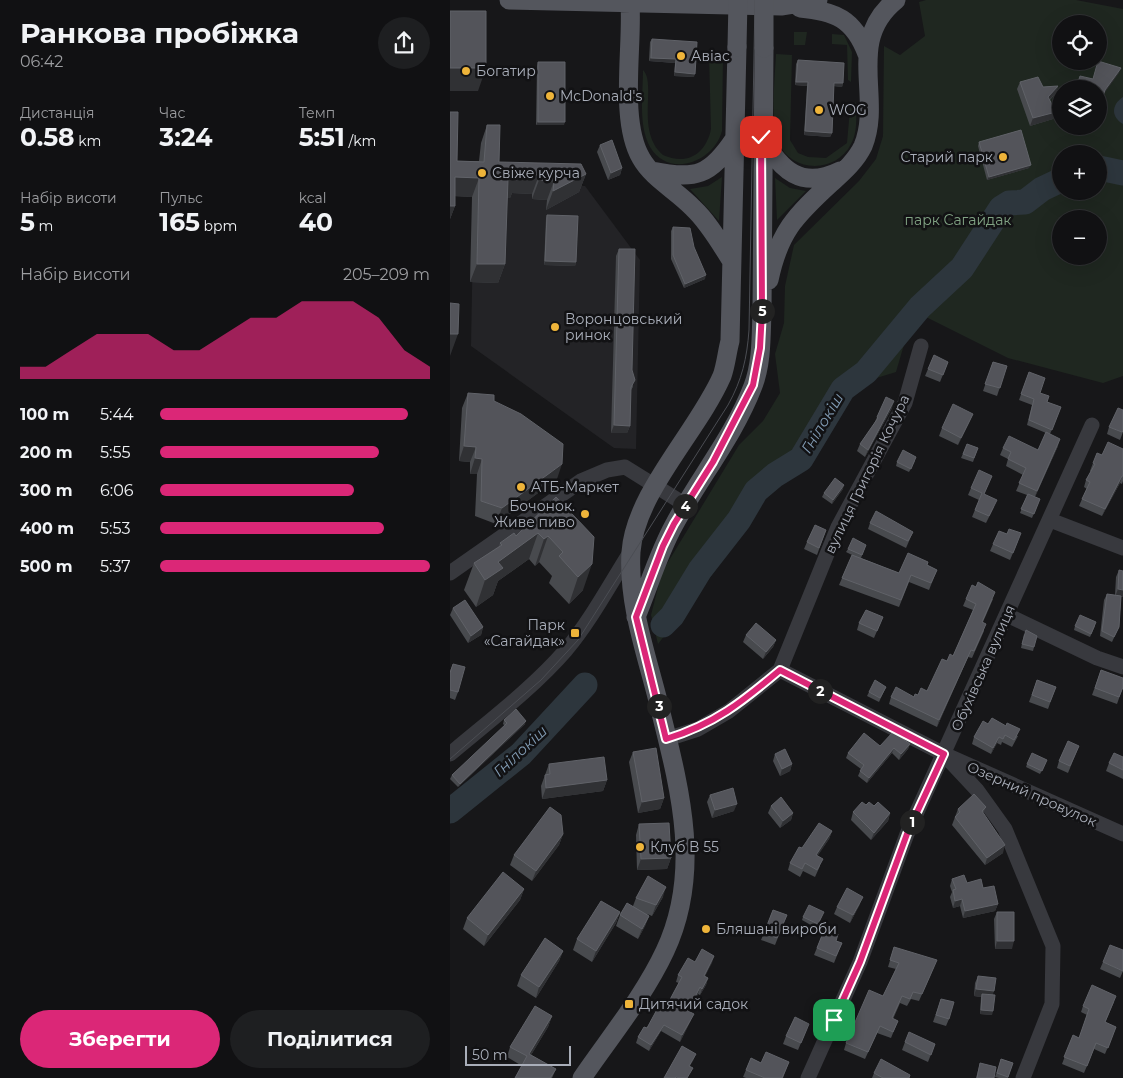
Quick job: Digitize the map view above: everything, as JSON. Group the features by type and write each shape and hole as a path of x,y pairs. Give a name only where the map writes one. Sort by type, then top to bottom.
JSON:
{"main road":[{"path":"509,0 630,3 773,3 818,0"},
{"path":"582,1078 639,995 664,952 676,924 684,890 687,850 682,811 636,617 630,584 631,551 637,525 656,486 707,405 722,374 730,341 738,0"},
{"path":"762,311 772,262 780,240 799,214 849,166 862,148 866,136 867,54 876,24 888,6 896,0"},
{"path":"630,3 632,29 630,118 637,151 651,170 694,208 731,260"},
{"path":"636,617 663,546 713,462 753,385 760,348 762,311 761,137 764,48 773,3"},
{"path":"773,3 823,10 843,19 859,34 867,54"},
{"path":"761,137 774,158 785,170 799,176 813,179 825,177 849,166"},
{"path":"651,170 689,176 705,170 720,160 735,138"}],"street":[{"name":"вулиця Григорія Кочура","path":"666,739 698,729 730,711 780,670 838,527 905,403 921,346"},
{"name":"Обухівська вулиця","path":"808,1078 860,962 907,834 1092,425"},
{"path":"450,573 581,482 606,470 625,467 686,505"},
{"path":"1050,520 1123,548"},
{"path":"450,754 538,677 565,650 583,627 631,551"},
{"path":"1007,615 1098,658 1123,667"},
{"name":"Озерний провулок","path":"780,670 944,754 1123,834"},
{"path":"944,754 977,790 1005,829 1053,946 1052,1004 1024,1078"}],"shaded area":[{"path":"1123,97 1123,124 1116,118 1114,111 1116,104"},
{"name":"Воронцовський ринок","path":"474,182 585,186 640,260 636,449 614,448 471,346"}],"green space":[{"name":"парк Сагайдак","path":"926,0 1076,0 1123,9 1123,376 1103,383 1008,358 922,315 908,331 896,372 870,380 832,406 798,454 752,503 715,571 658,644 651,615 662,572 739,445 763,421 780,393 775,354 784,323 785,286 794,245 859,181 876,159 883,136 884,46 900,55 925,36 919,2"},
{"path":"794,32 807,32 805,45 794,45"},
{"path":"832,34 844,35 852,52 851,82 848,80 847,45 832,44"},
{"path":"723,54 722,131 717,142 701,158 690,163 668,162 658,157 650,147 644,129 642,109 643,70 647,77 648,86 650,134 655,145 663,155 680,159 687,158 694,156 700,151 708,138 711,129 709,55"},
{"path":"776,54 792,55 790,140 798,153 808,157 826,158 847,143 850,109 856,102 855,134 844,154 835,161 825,165 803,164 793,160 784,152 778,142 774,124"},
{"path":"722,177 719,221 690,189 708,186"},
{"path":"775,178 790,188 806,191 777,220"}],"building":[{"path":"450,11 486,11 486,68 450,68"},
{"path":"652,39 697,42 695,74 675,72 676,59 651,58"},
{"path":"798,60 844,63 843,83 834,83 832,133 805,131 808,82 796,82"},
{"name":"McDonald's","path":"538,62 565,62 565,122 538,122"},
{"path":"1107,64 1121,68 1107,87 1107,80 1079,80 1080,76 1093,79 1096,70 1107,70"},
{"path":"1038,77 1043,87 1052,86 1052,93 1048,97 1052,104 1052,113 1033,118 1020,82"},
{"path":"450,112 458,112 457,161 484,162 487,125 500,125 499,162 581,164 586,174 553,191 554,181 539,180 539,175 517,174 517,180 508,179 505,264 477,264 479,178 455,177 455,206 450,206"},
{"name":"Старий парк","path":"1021,130 1031,165 989,177 979,142"},
{"path":"612,140 622,168 611,173 600,145"},
{"path":"547,215 578,216 576,262 545,261"},
{"path":"673,227 690,228 694,247 706,275 685,284 673,255"},
{"path":"619,249 635,249 632,370 635,380 631,387 630,426 614,425"},
{"path":"450,303 459,304 458,334 450,334"},
{"path":"934,355 948,362 943,375 928,369"},
{"path":"993,362 1007,366 1000,388 985,384"},
{"path":"1029,372 1045,378 1040,393 1049,396 1047,402 1061,407 1052,430 1029,420 1034,399 1021,394"},
{"path":"468,393 494,395 494,401 521,414 563,444 562,464 502,508 481,501 482,459 475,458 476,447 464,446"},
{"path":"886,397 894,401 868,450 860,444 878,418"},
{"path":"953,404 973,414 961,438 942,428"},
{"path":"1118,408 1123,410 1122,432 1109,427"},
{"path":"1046,432 1060,439 1037,491 1019,483 1026,468 1008,459 1011,452 1003,448 1009,436 1038,450"},
{"path":"1108,442 1123,449 1123,476 1105,509 1082,499 1090,482 1086,480 1095,464 1093,463 1097,453 1102,455"},
{"path":"967,444 978,448 974,458 963,454"},
{"path":"903,450 916,457 911,469 897,462"},
{"path":"979,470 992,476 984,494 997,500 989,516 975,510 982,493 971,488"},
{"path":"835,478 844,485 833,500 824,493"},
{"path":"1028,494 1040,499 1034,514 1021,509"},
{"path":"556,497 594,537 592,564 578,577 559,556 563,552 548,536 544,539 538,533 498,562 503,568 485,580 474,563 502,545 500,543 514,533 516,536"},
{"path":"876,511 913,532 908,541 870,523"},
{"path":"815,525 826,530 819,548 807,542"},
{"path":"1009,529 1021,533 1013,553 993,544 999,531 1007,534"},
{"path":"853,538 866,545 862,555 848,549"},
{"path":"908,553 928,562 927,565 937,570 931,583 911,575 901,600 842,578 852,555 899,573"},
{"path":"1119,570 1123,571 1123,590 1118,589"},
{"path":"978,582 995,592 982,622 986,624 974,651 971,650 939,720 891,697 896,687 914,697 915,694 918,695 921,688 927,691 942,659 947,661 950,654 953,656 976,604 966,599 972,585 976,587"},
{"path":"1107,594 1121,596 1119,627 1114,637 1102,631"},
{"path":"465,600 483,627 471,636 453,608"},
{"path":"866,610 883,617 877,631 859,623"},
{"path":"1080,615 1096,622 1091,634 1075,626"},
{"path":"756,623 776,640 766,652 746,635"},
{"path":"1026,630 1037,636 1034,647 1022,644"},
{"path":"453,664 465,667 458,692 450,690 450,673"},
{"path":"1101,670 1123,678 1123,687 1119,697 1095,688"},
{"path":"875,680 886,687 880,698 869,692"},
{"path":"1037,680 1056,687 1050,702 1032,695"},
{"path":"516,709 526,721 460,784 452,775 507,723 504,720"},
{"path":"992,718 1006,726 1007,723 1020,729 1014,740 1005,735 1003,739 999,737 993,748 974,737 983,721 988,724"},
{"path":"893,732 910,744 901,754 894,748 869,778 860,771 864,765 848,753 864,733 880,746"},
{"path":"1068,741 1079,746 1070,766 1059,761"},
{"path":"656,748 664,798 642,802 633,752"},
{"path":"785,749 792,764 782,769 775,754"},
{"path":"1032,753 1047,760 1042,771 1027,764"},
{"path":"1114,753 1123,757 1123,770 1109,763"},
{"path":"604,757 607,780 546,788 545,775 550,774 549,764"},
{"path":"733,788 737,804 715,810 710,795"},
{"path":"974,794 986,807 982,811 1005,845 987,858 955,817 960,812 958,809"},
{"path":"781,797 793,813 783,821 771,806"},
{"path":"862,802 866,805 869,802 874,806 878,802 890,813 874,833 853,812"},
{"path":"550,807 561,815 563,834 536,871 514,855"},
{"path":"669,823 671,858 641,859 639,824"},
{"path":"819,823 832,831 816,855 823,859 817,870 805,863 802,869 790,863 799,847 802,848"},
{"path":"503,872 524,889 488,935 467,918"},
{"path":"964,875 967,883 981,879 983,888 994,886 998,904 965,911 962,899 955,901 953,890 956,889 952,879"},
{"path":"648,876 666,887 656,905 636,898"},
{"path":"847,888 863,897 853,915 837,907"},
{"path":"601,901 620,912 596,951 577,939"},
{"path":"627,903 649,916 642,929 620,915"},
{"path":"809,905 824,912 818,924 803,917"},
{"path":"773,910 787,915 777,938 764,933"},
{"path":"997,912 1014,912 1014,941 997,941"},
{"path":"825,928 838,934 836,941 842,943 836,956 817,948"},
{"path":"545,938 563,951 539,987 521,975"},
{"path":"1110,945 1123,950 1123,971 1103,962"},
{"path":"894,947 937,960 922,994 913,992 910,999 902,996 892,1018 898,1021 893,1032 880,1026 868,1052 846,1043 869,990 883,996 899,963 890,960"},
{"path":"702,949 714,956 704,976 708,978 702,989 700,987 688,1011 694,1014 682,1035 664,1025 651,1045 638,1037 644,1027 647,1028 660,1004 666,1007 682,977 678,975 688,958 695,962"},
{"path":"978,976 996,978 994,991 976,989"},
{"path":"1092,985 1116,996 1105,1022 1116,1027 1108,1048 1096,1043 1087,1066 1064,1057 1073,1035 1079,1038 1089,1009 1083,1006"},
{"path":"982,994 995,995 993,1011 981,1010"},
{"path":"941,999 954,1002 949,1019 936,1015"},
{"path":"535,1006 552,1016 529,1054 556,1069 550,1078 515,1078 527,1056 510,1047"},
{"path":"795,1017 809,1024 801,1043 786,1036"},
{"path":"909,1032 935,1044 931,1055 905,1042"},
{"path":"682,1046 696,1054 689,1066 693,1068 687,1078 664,1078"},
{"path":"766,1052 789,1062 782,1078 765,1078 746,1070 751,1058 761,1063"},
{"path":"881,1059 910,1075 909,1078 883,1078 874,1073"},
{"path":"1001,1059 1013,1063 1008,1077 997,1073"},
{"path":"980,1063 996,1067 994,1078 977,1078"}],"waterway":[{"name":"Гнілокіш","path":"1107,170 1123,173"},
{"name":"Гнілокіш","path":"663,625 672,616 700,570 739,520 756,491 775,475 801,459 843,389 866,372 920,307 962,268 1001,208 1009,203 1025,202 1042,189 1052,184"},
{"name":"Гнілокіш","path":"450,811 521,754 585,685"}],"tram line":[{"path":"450,759 541,680 578,640 728,405 737,387 747,350 749,330 755,0"}],"place":[{"name":"Авіас","path":"681,56"},
{"name":"Богатир","path":"466,71"},
{"name":"McDonald's","path":"550,96"},
{"name":"WOG","path":"819,110"},
{"name":"Старий парк","path":"1003,157"},
{"name":"Свіже курча","path":"482,173"},
{"name":"Воронцовський ринок","path":"555,327"},
{"name":"АТБ-Маркет","path":"521,487"},
{"name":"Бочонок. Живе пиво","path":"585,514"},
{"name":"Парк «Сагайдак»","path":"575,633"},
{"name":"Клуб В 55","path":"640,847"},
{"name":"Бляшані вироби","path":"706,929"},
{"name":"Дитячий садок","path":"629,1004"}],"route":[{"path":"761,137 762,311 760,348 753,385 713,462 674,524 663,546 636,617 666,739 698,729 730,711 780,670 944,754 907,834 860,962 834,1020"}]}
